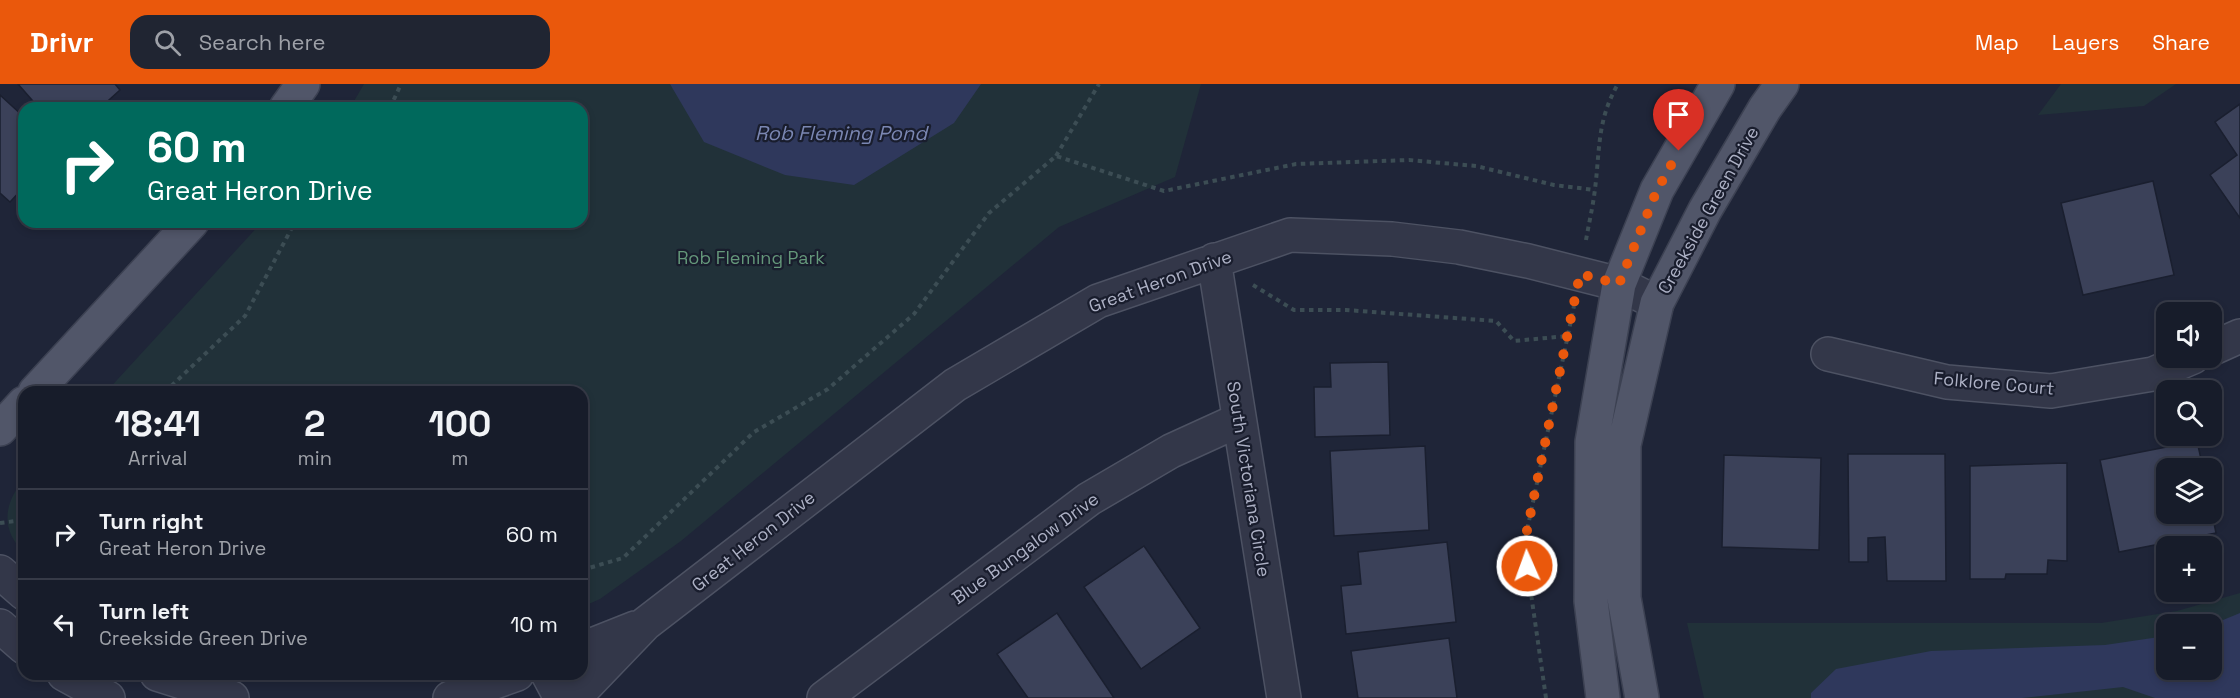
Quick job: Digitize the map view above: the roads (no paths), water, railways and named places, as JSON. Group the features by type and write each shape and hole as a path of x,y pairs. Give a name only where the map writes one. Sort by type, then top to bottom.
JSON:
{"main road":[{"path":"290,102 303,84"},
{"path":"1604,698 1591,602 1592,442 1619,284 1657,190 1718,84"},
{"name":"Creekside Green Drive","path":"1642,698 1624,598 1624,445 1657,303 1705,210 1765,108 1782,84"},
{"path":"40,386 186,228"},
{"path":"0,429 18,410"}],"street":[{"name":"Great Heron Drive","path":"574,698 645,624 955,385 1098,300 1290,235 1392,238 1459,247 1619,284 1657,303"},
{"name":"South Victoriana Circle","path":"1214,260 1284,698"},
{"path":"2222,344 2240,336"},
{"name":"Folklore Court","path":"1828,354 1947,382 2051,391 2153,374 2167,368"},
{"name":"Blue Bungalow Drive","path":"824,698 1089,499 1172,451 1239,420"},
{"path":"0,572 18,588"},
{"name":"Great Heron Drive","path":"588,647 645,624"},
{"path":"0,626 18,642"},
{"path":"75,680 108,698"},
{"path":"176,680 232,698"},
{"path":"450,698 500,680"},
{"path":"551,680 561,698"}],"water":[{"name":"Rob Fleming Pond","path":"670,84 981,84 954,123 854,185 785,175 704,142"},
{"path":"2240,613 2240,698 2155,698 2123,687 2022,698 1811,698 1811,693 1836,669 1931,651 2105,645 2156,637 2156,680 2222,680 2222,620"}],"park label":[{"name":"Rob Fleming Park","path":"751,257"}]}
